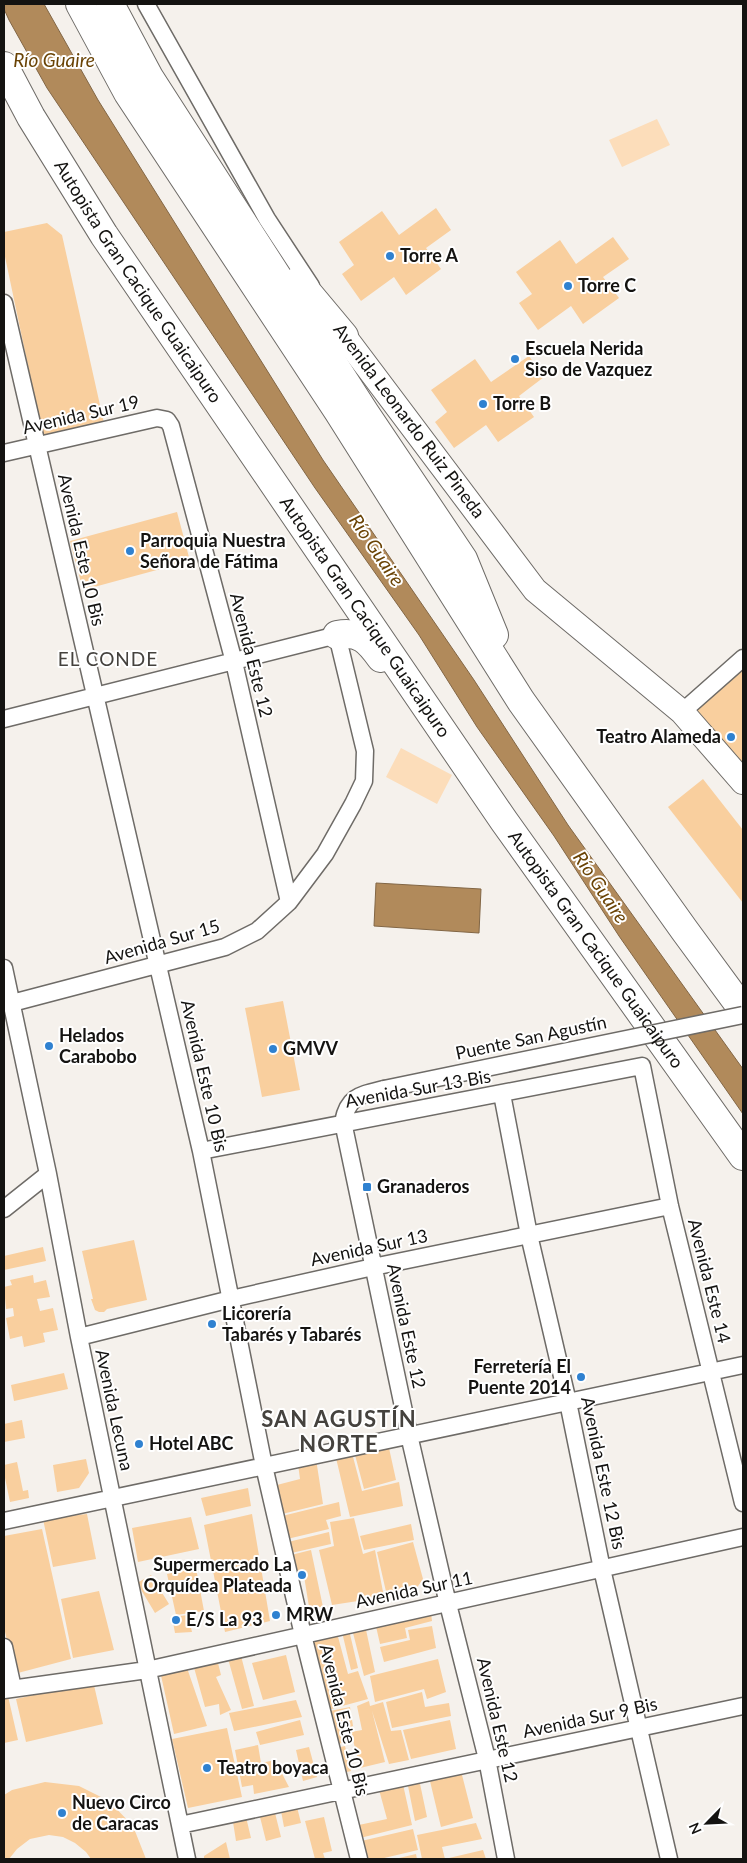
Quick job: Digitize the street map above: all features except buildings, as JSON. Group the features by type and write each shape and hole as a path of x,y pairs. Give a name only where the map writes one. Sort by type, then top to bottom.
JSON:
{"highway":[{"path":"80,4 128,93 338,411 521,701 743,1010"},
{"path":"110,4 149,77 365,413 463,559 521,701"},
{"name":"Autopista Gran Cacique Guaicaipuro","path":"4,66 31,117 104,235 504,821 743,1156"},
{"path":"223,192 344,336"},
{"path":"337,635 349,633 359,636 372,646 412,702 504,821"}],"street":[{"name":"Avenida Leonardo Ruiz Pineda","path":"146,4 267,220 344,336 535,590 682,712 743,782"},
{"name":"Avenida Este 10 Bis","path":"4,303 201,1151 264,1466 340,1790 359,1859"},
{"name":"Avenida Sur 19","path":"4,453 158,418 167,420"},
{"name":"Avenida Este 12","path":"167,420 171,426 234,662 288,902"},
{"path":"4,719 337,635"},
{"name":"Avenida Sur 15","path":"12,1003 225,947 257,931 288,902 325,854 364,781 365,751 337,635"},
{"path":"682,712 743,658"},
{"name":"Avenida Lecuna","path":"4,968 48,1174 79,1337 187,1859"},
{"name":"Puente San Agustín","path":"343,1122 346,1109 356,1097 384,1089 743,1015"},
{"name":"Avenida Sur 13 Bis","path":"201,1151 343,1122 502,1094 642,1066"},
{"name":"Avenida Este 14","path":"642,1066 670,1206 743,1503"},
{"name":"Avenida Este 12 Bis","path":"502,1094 529,1235 568,1402 602,1569 669,1859"},
{"name":"Avenida Este 12","path":"343,1122 409,1435 448,1604 487,1759 506,1859"},
{"path":"4,1209 48,1174"},
{"name":"Avenida Sur 13","path":"79,1337 373,1266 670,1206"},
{"path":"4,1521 743,1365"},
{"name":"Avenida Sur 11","path":"8,1689 147,1670 743,1537"},
{"path":"4,1647 8,1689"},
{"name":"Avenida Sur 9 Bis","path":"180,1825 743,1706"}],"shaded area":[{"path":"657,119 670,145 622,167 609,140"},
{"path":"401,748 452,775 437,804 386,777"}],"water":[{"name":"Río Guaire","path":"4,4 44,4 98,100 323,460 474,680 568,825 743,1069 743,1114 619,936 554,836 477,727 419,635 315,488 47,88 9,20"},
{"path":"376,883 481,889 479,933 374,926"}],"place":[{"name":"Torre A","path":"390,256"},
{"name":"Torre C","path":"568,286"},
{"name":"Escuela Nerida Siso de Vazquez","path":"515,359"},
{"name":"Torre B","path":"483,404"},
{"name":"Parroquia Nuestra Señora de Fátima","path":"130,551"},
{"name":"Teatro Alameda","path":"731,737"},
{"name":"Helados Carabobo","path":"49,1046"},
{"name":"GMVV","path":"273,1049"},
{"name":"Granaderos","path":"367,1187"},
{"name":"Licorería Tabarés y Tabarés","path":"212,1324"},
{"name":"Ferretería El Puente 2014","path":"581,1377"},
{"name":"Hotel ABC","path":"139,1444"},
{"name":"Supermercado La Orquídea Plateada","path":"302,1575"},
{"name":"MRW","path":"276,1615"},
{"name":"E/S La 93","path":"176,1620"},
{"name":"Teatro boyaca","path":"207,1768"},
{"name":"Nuevo Circo de Caracas","path":"62,1813"}],"district":[{"name":"EL CONDE","path":"108,659"},
{"name":"SAN AGUSTÍN NORTE","path":"339,1432"}]}
